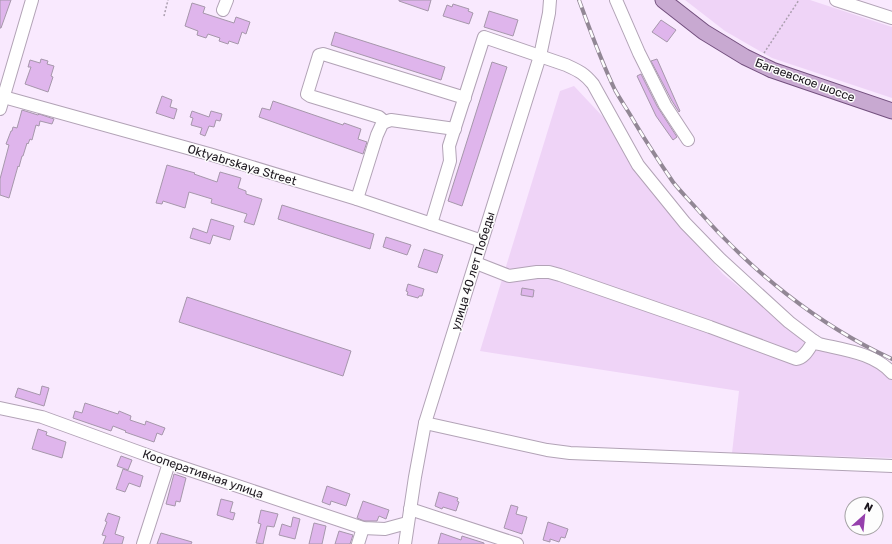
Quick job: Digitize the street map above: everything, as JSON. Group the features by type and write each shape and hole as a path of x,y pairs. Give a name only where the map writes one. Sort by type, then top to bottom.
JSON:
{"main road":[{"name":"Багаевское шоссе","path":"663,0 704,32 745,57 772,70 892,111"}],"street":[{"path":"0,109 2,96 32,0"},
{"name":"улица 40 лет Победы","path":"404,543 414,476 425,423 540,56 549,13 550,0"},
{"path":"616,0 639,53 665,105 688,140"},
{"path":"836,0 892,18"},
{"path":"431,224 450,161 449,146 484,37 566,65 586,75 593,84 638,165 685,223 719,258 789,322 814,341 819,344 874,359 892,373"},
{"path":"385,122 379,117 307,94 319,55 323,54 465,98"},
{"name":"Oktyabrskaya Street","path":"2,96 209,154 357,199 482,241"},
{"path":"357,199 377,135 382,124 391,120 455,129"},
{"path":"476,262 509,276 537,272 549,272 560,275 796,358 801,358 814,341"},
{"name":"Кооперативная улица","path":"0,408 42,417 169,463 363,528 385,529 407,523"},
{"path":"425,423 548,450 570,453 892,466"},
{"path":"143,544 169,463"},
{"path":"410,509 517,544"},
{"path":"358,544 363,528"}],"path":[{"path":"164,16 168,0"},
{"path":"758,63 799,0"}],"shaded area":[{"path":"685,0 810,0 892,27 892,98 772,58 725,31"},
{"path":"574,86 605,119 656,197 723,274 810,345 892,372 892,458 732,453 739,391 480,351 560,91"}],"building":[{"path":"0,0 11,0 1,28 0,28"},
{"path":"399,0 431,0 428,11"},
{"path":"192,3 205,7 203,13 234,23 236,17 250,22 246,34 242,32 238,44 229,41 228,44 219,41 220,38 208,34 206,38 197,35 198,31 185,26"},
{"path":"453,4 469,9 468,11 473,13 469,24 443,16 447,5 452,7"},
{"path":"489,11 518,20 513,36 484,27"},
{"path":"661,20 676,30 667,42 652,32"},
{"path":"335,32 445,67 441,80 331,45"},
{"path":"41,59 48,61 47,64 54,66 51,76 53,77 48,92 25,84 31,67 28,67 30,60 40,63"},
{"path":"657,59 680,111 679,112 651,61"},
{"path":"492,62 507,67 462,206 448,201"},
{"path":"641,74 657,106 677,137 673,140 656,116 637,76"},
{"path":"162,96 172,100 170,107 177,109 174,119 156,113"},
{"path":"273,101 343,125 344,123 361,129 358,139 367,142 363,154 259,117 262,108 270,110"},
{"path":"22,110 54,119 52,124 40,121 39,126 36,125 32,140 30,139 28,144 27,143 19,167 18,166 9,198 0,195 0,179 9,145 6,144 13,127 17,128"},
{"path":"192,111 209,117 211,111 222,114 220,121 216,120 214,127 209,126 205,136 200,134 202,128 191,125 193,118 190,117"},
{"path":"167,165 195,173 194,174 217,182 220,172 241,178 238,188 246,191 246,194 262,199 254,225 244,222 247,214 211,203 212,199 189,192 185,208 163,201 162,204 156,203"},
{"path":"282,205 374,234 370,249 278,219"},
{"path":"211,219 234,226 230,240 213,235 210,244 190,238 193,228 207,233"},
{"path":"386,237 411,245 407,255 383,247"},
{"path":"424,249 443,255 437,273 418,267"},
{"path":"408,284 424,289 422,296 419,296 418,298 407,295 408,292 406,291"},
{"path":"522,288 534,290 533,297 521,295"},
{"path":"187,297 351,351 343,376 179,322"},
{"path":"42,386 49,388 44,406 15,397 18,388 40,395"},
{"path":"85,403 118,414 119,411 131,416 130,420 145,425 146,421 165,428 162,435 157,433 154,442 125,432 126,431 113,426 111,431 73,418 75,411 82,413"},
{"path":"38,429 47,432 46,435 66,442 62,458 32,449"},
{"path":"121,456 132,460 128,470 117,466"},
{"path":"123,469 143,476 140,487 129,483 125,492 116,489"},
{"path":"174,474 186,478 180,502 176,501 175,506 166,504"},
{"path":"327,486 350,494 346,506 331,501 330,505 322,502"},
{"path":"439,492 458,498 457,501 459,502 456,511 443,507 442,509 435,506"},
{"path":"221,499 233,502 230,512 235,513 233,520 217,515"},
{"path":"363,501 389,510 386,519 379,516 377,521 364,521 357,518"},
{"path":"511,505 518,507 516,514 527,517 522,534 504,528"},
{"path":"261,510 278,514 274,527 267,526 263,544 256,543 261,524 258,523"},
{"path":"108,513 120,517 115,534 124,537 122,544 103,544 106,536 102,535 107,522 105,521"},
{"path":"293,517 300,519 295,539 279,535 282,524 291,527"},
{"path":"548,522 568,529 565,538 561,537 559,542 550,539 550,542 543,540"},
{"path":"314,523 326,526 322,544 309,544"},
{"path":"339,531 353,535 350,544 335,544"},
{"path":"161,533 192,542 191,544 157,544"},
{"path":"441,533 461,540 462,536 484,544 438,544"}],"railway":[{"path":"579,0 600,57 615,90 654,153 679,189 739,253 787,294 838,330 892,359"}]}
